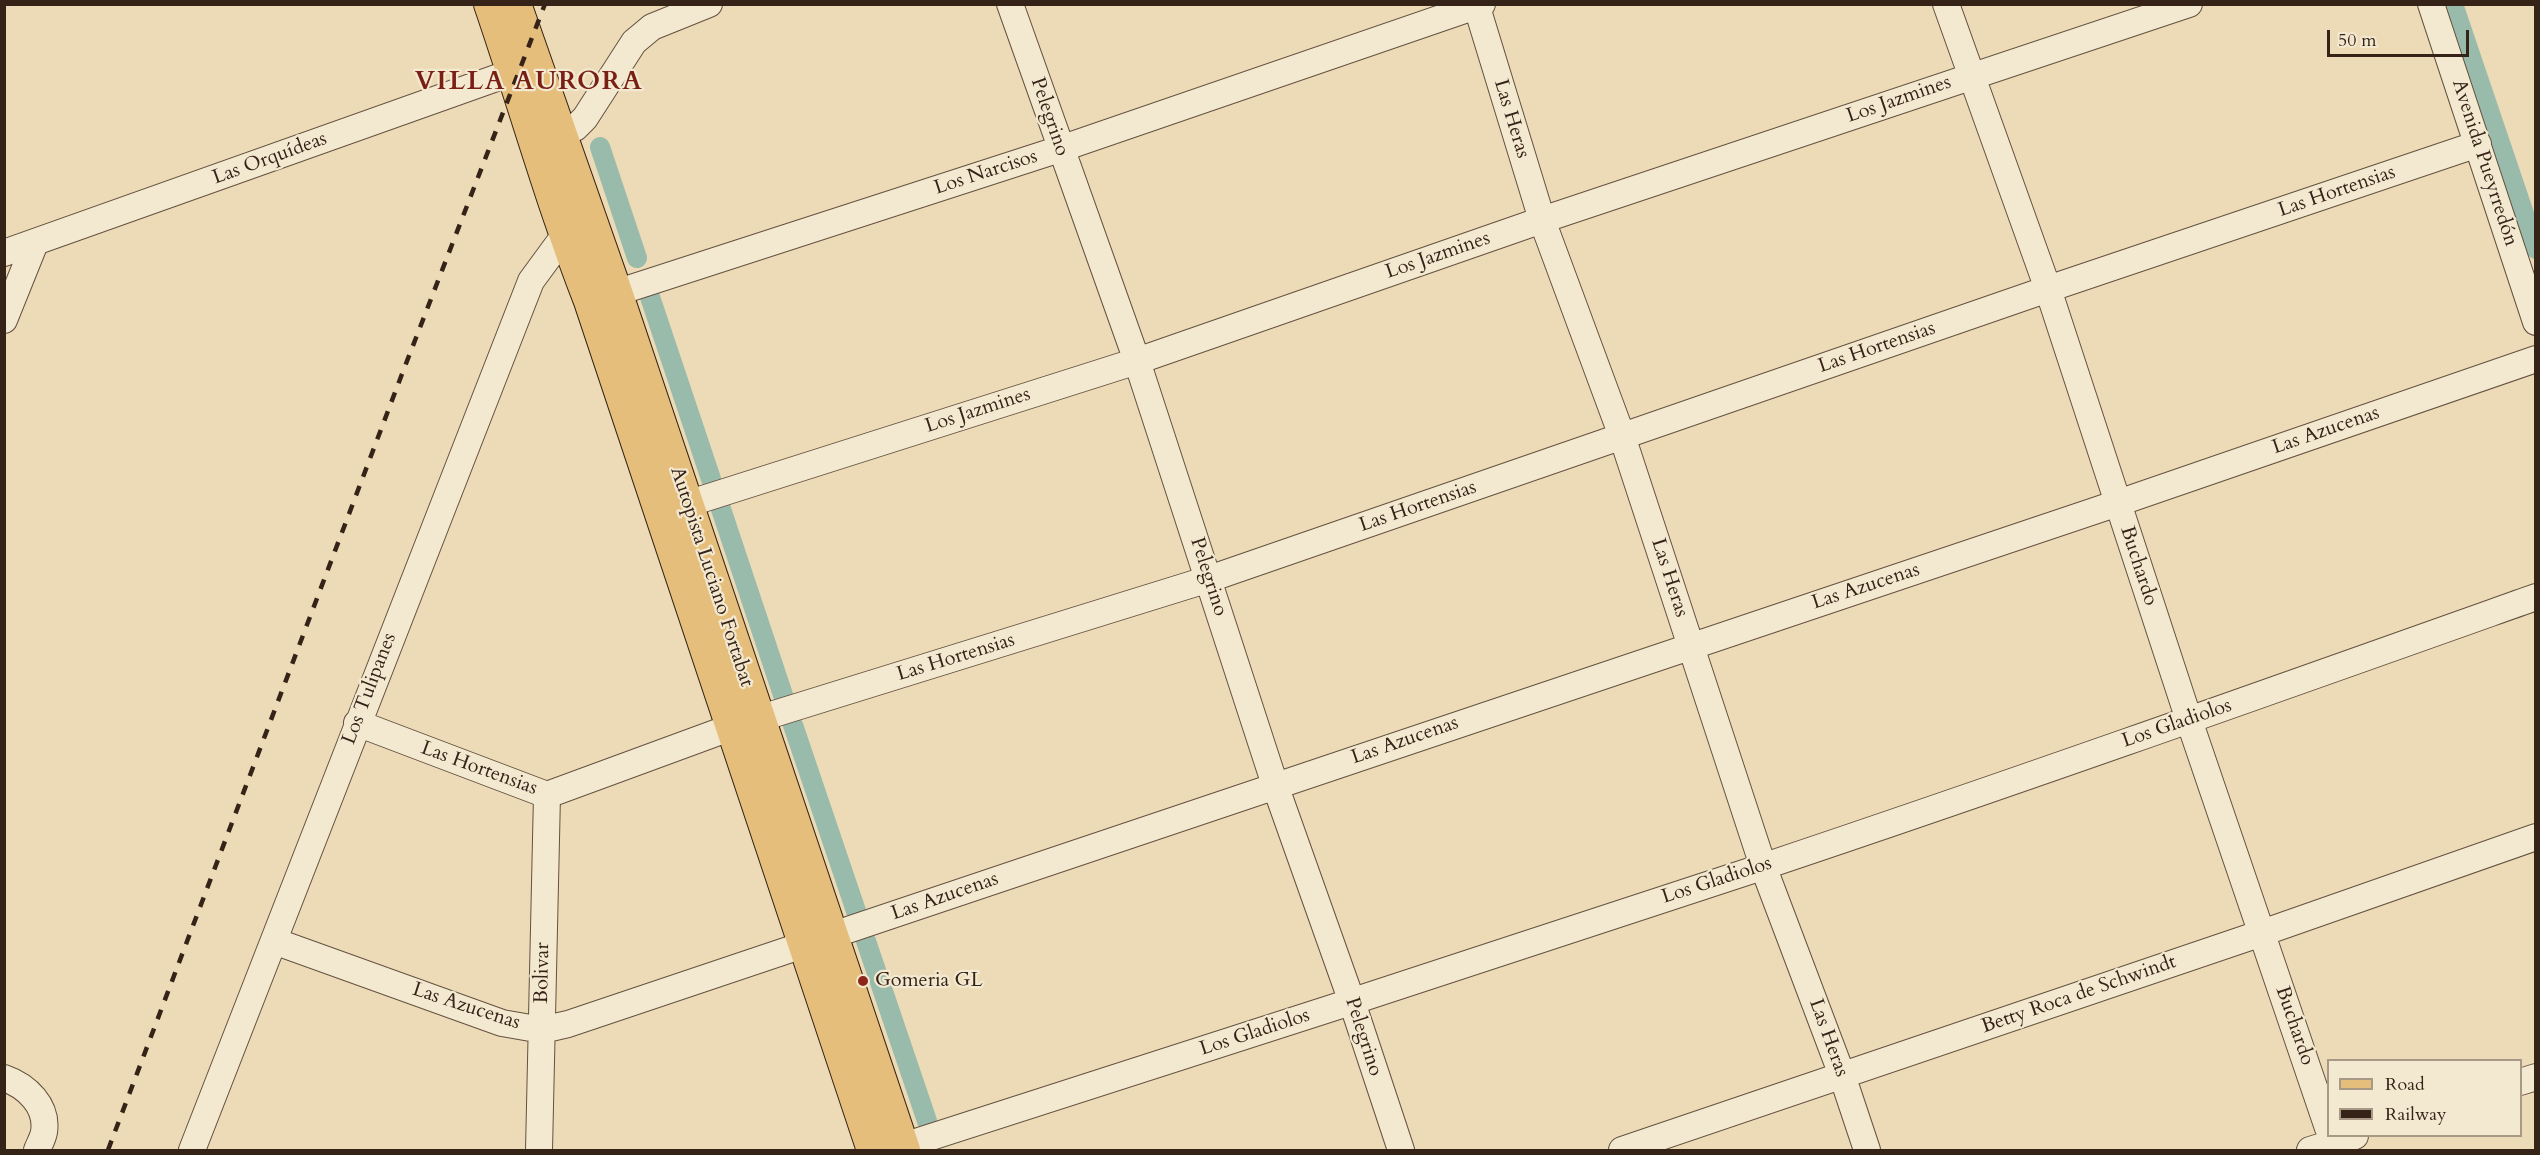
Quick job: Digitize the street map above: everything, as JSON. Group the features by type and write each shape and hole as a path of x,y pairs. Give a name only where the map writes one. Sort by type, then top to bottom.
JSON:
{"main road":[{"name":"Autopista Luciano Fortabat","path":"490,4 560,133 603,297 745,724 834,935 894,1149"},
{"name":"Autopista Luciano Fortabat","path":"515,4 525,68 564,236 603,297 687,504 804,946 894,1149"}],"street":[{"path":"560,133 575,128 585,118 634,42 652,27 709,4"},
{"name":"Pelegrino","path":"1010,4 1137,361 1275,785 1352,1002 1401,1150"},
{"name":"Buchardo","path":"1946,4 2048,289 2189,720 2327,1125"},
{"name":"Los Jazmines","path":"687,504 1137,361 1542,220 2189,4"},
{"name":"Avenida Pueyrredón","path":"2431,4 2535,322"},
{"name":"Los Narcisos","path":"603,297 1060,149 1478,5"},
{"name":"Las Heras","path":"1478,5 1542,220 1622,436 1763,866 1842,1075 1867,1150"},
{"name":"Las Orquídeas","path":"4,253 525,68"},
{"name":"Las Hortensias","path":"357,723 547,795 745,724 1209,579 2048,289 2478,144"},
{"name":"Los Tulipanes","path":"195,1149 357,723 531,281 564,236"},
{"path":"4,320 35,243"},
{"name":"Las Azucenas","path":"274,941 502,1023 542,1030 568,1024 2118,503 2535,359"},
{"name":"Los Gladiolos","path":"894,1149 1352,1002 1763,866 2189,720 2535,597"},
{"name":"Bolivar","path":"539,1150 547,795"},
{"name":"Betty Roca de Schwindt","path":"1622,1150 2262,933 2535,837"},
{"path":"4,1078 33,1095 42,1110 44,1132 37,1150"}],"waterway":[{"path":"2453,4 2536,249"},
{"path":"600,147 637,258"},
{"path":"647,288 711,479"},
{"path":"721,509 783,695"},
{"path":"793,725 856,911"},
{"path":"866,941 927,1121"}],"railway":[{"path":"108,1150 545,4"}],"place":[{"name":"Gomeria GL","path":"863,981"}],"district":[{"name":"VILLA AURORA","path":"529,83"}]}
